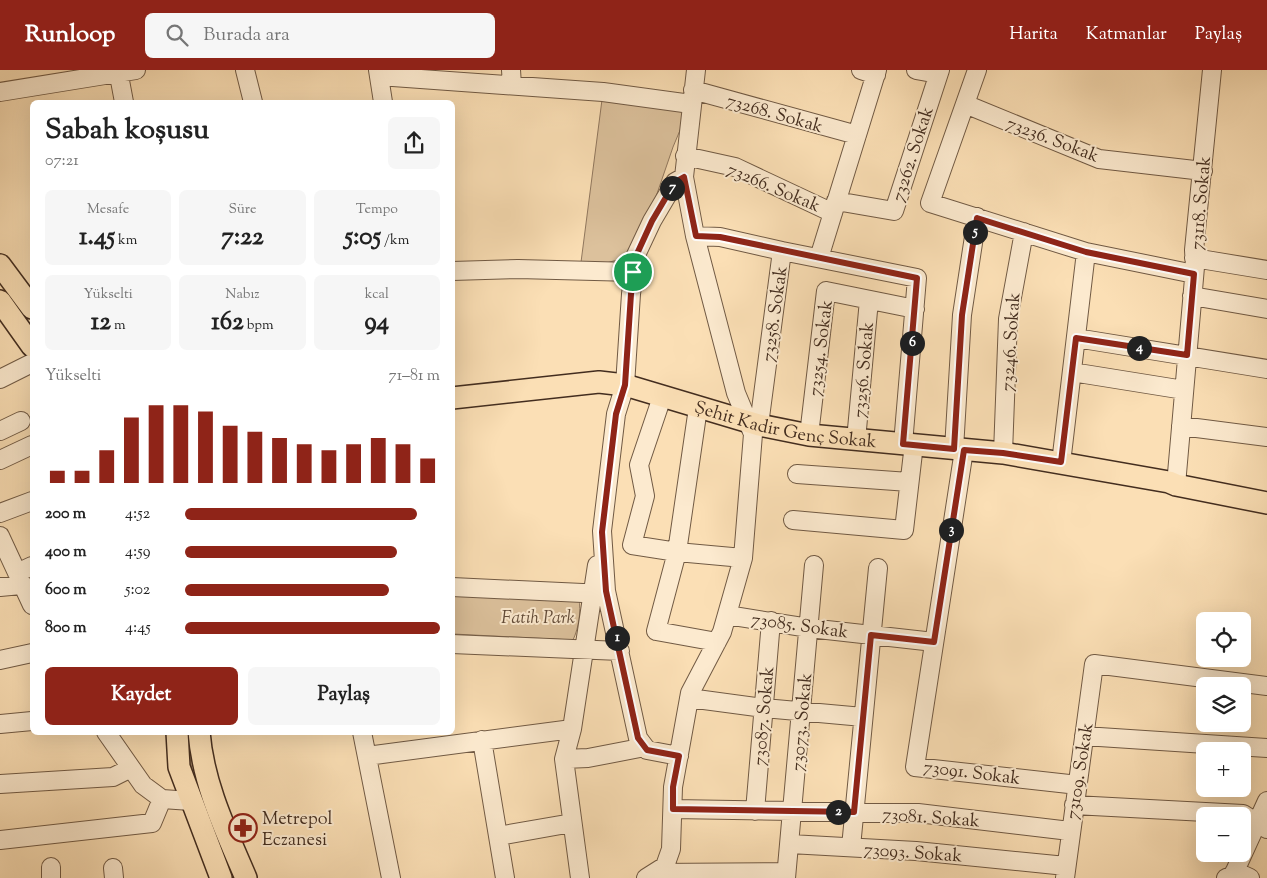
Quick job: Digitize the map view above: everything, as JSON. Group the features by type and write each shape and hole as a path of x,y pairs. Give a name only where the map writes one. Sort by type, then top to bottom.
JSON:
{"main road":[{"path":"0,264 30,305"},
{"path":"0,301 30,343"},
{"name":"Şehit Kadir Genç Sokak","path":"455,398 598,382 625,385 754,424 809,436 1003,453 1169,482 1267,503"},
{"path":"177,735 179,767 221,878"},
{"path":"199,735 200,750 211,793 246,878"}],"street":[{"path":"0,92 136,70"},
{"path":"245,70 252,100"},
{"path":"650,876 666,866 671,849 673,787 689,698 717,642 727,615 743,558 754,424 736,393 696,236 684,177 696,70"},
{"path":"916,70 939,72"},
{"path":"977,70 930,203 1086,252 1194,266 1267,270"},
{"name":"73118. Sokak","path":"1176,485 1210,70"},
{"path":"118,72 124,100"},
{"path":"819,258 857,135 871,72"},
{"name":"73262. Sokak","path":"834,207 894,211 939,72"},
{"path":"379,73 383,100"},
{"name":"73268. Sokak","path":"379,73 511,78 604,92 692,97 857,135"},
{"name":"73236. Sokak","path":"965,104 1099,159 1203,171"},
{"name":"73266. Sokak","path":"685,156 735,167 834,207"},
{"path":"580,878 564,759 572,728 584,649 600,594 602,534 616,414 625,385 633,272 636,256 647,229 675,182 684,177"},
{"name":"73091. Sokak","path":"977,218 962,315 959,449 934,642 915,767 1078,785"},
{"name":"73246. Sokak","path":"1003,453 1008,319 1024,232"},
{"path":"696,236 720,237 782,251"},
{"name":"73258. Sokak","path":"754,424 782,251 917,278 915,309"},
{"path":"1061,462 1086,252"},
{"path":"455,271 518,269 633,272"},
{"name":"73254. Sokak","path":"809,436 826,291 915,309"},
{"path":"1192,296 1267,309"},
{"name":"73256. Sokak","path":"856,440 869,300"},
{"path":"793,520 904,530 909,482 908,444 915,309"},
{"path":"1076,338 1267,369"},
{"path":"0,378 30,364"},
{"path":"1072,372 1184,390"},
{"path":"662,397 638,465 645,496 632,545 677,552 743,558"},
{"path":"698,408 677,552 656,632 717,642"},
{"path":"0,431 21,421"},
{"path":"1181,426 1267,437"},
{"path":"0,460 30,446"},
{"path":"797,474 909,482"},
{"path":"0,513 30,503"},
{"path":"0,536 24,575 30,598"},
{"name":"73073. Sokak","path":"786,875 814,565"},
{"path":"851,847 878,568"},
{"path":"0,587 24,575"},
{"path":"455,587 600,594"},
{"path":"600,594 620,650 638,738 645,747 656,753 679,756"},
{"name":"73085. Sokak","path":"727,615 809,628 934,642"},
{"name":"73087. Sokak","path":"755,811 771,621"},
{"path":"455,644 620,650"},
{"path":"0,660 30,653"},
{"name":"73109. Sokak","path":"1066,872 1070,831 1094,664 1267,686"},
{"path":"689,698 764,708 863,717"},
{"path":"0,724 30,722"},
{"path":"367,756 572,728"},
{"path":"108,735 143,784 162,799 191,801"},
{"path":"363,735 391,878"},
{"path":"1084,736 1267,748"},
{"path":"482,740 505,878"},
{"path":"564,759 588,758 645,747"},
{"path":"0,784 113,777 131,768"},
{"path":"0,840 152,823 162,799"},
{"path":"1237,876 1262,826 1267,801"},
{"path":"1074,805 1243,814 1262,826"},
{"name":"73081. Sokak","path":"673,809 918,814 1070,831"},
{"path":"498,836 572,823"},
{"name":"73093. Sokak","path":"790,844 916,851 1066,872"},
{"path":"650,876 786,875"}],"green space":[{"path":"603,92 691,104 673,147 636,255 580,270"},
{"name":"Fatih Park","path":"455,593 579,598 580,614 573,640 455,634"},
{"path":"186,735 191,735 236,878 231,878 195,788"}],"place":[{"name":"Metrepol Eczanesi","path":"243,828"}],"route":[{"path":"684,177 696,236 720,237 917,278 903,444 954,449 962,315 977,218 1086,252 1194,274 1187,355 1076,338 1061,462 1003,453 964,450 934,642 871,635 854,812 673,809 673,787 679,756 647,750 638,738 624,664 606,591 602,532 616,414 625,385 633,272 636,256 652,221 675,182 684,177"}]}
